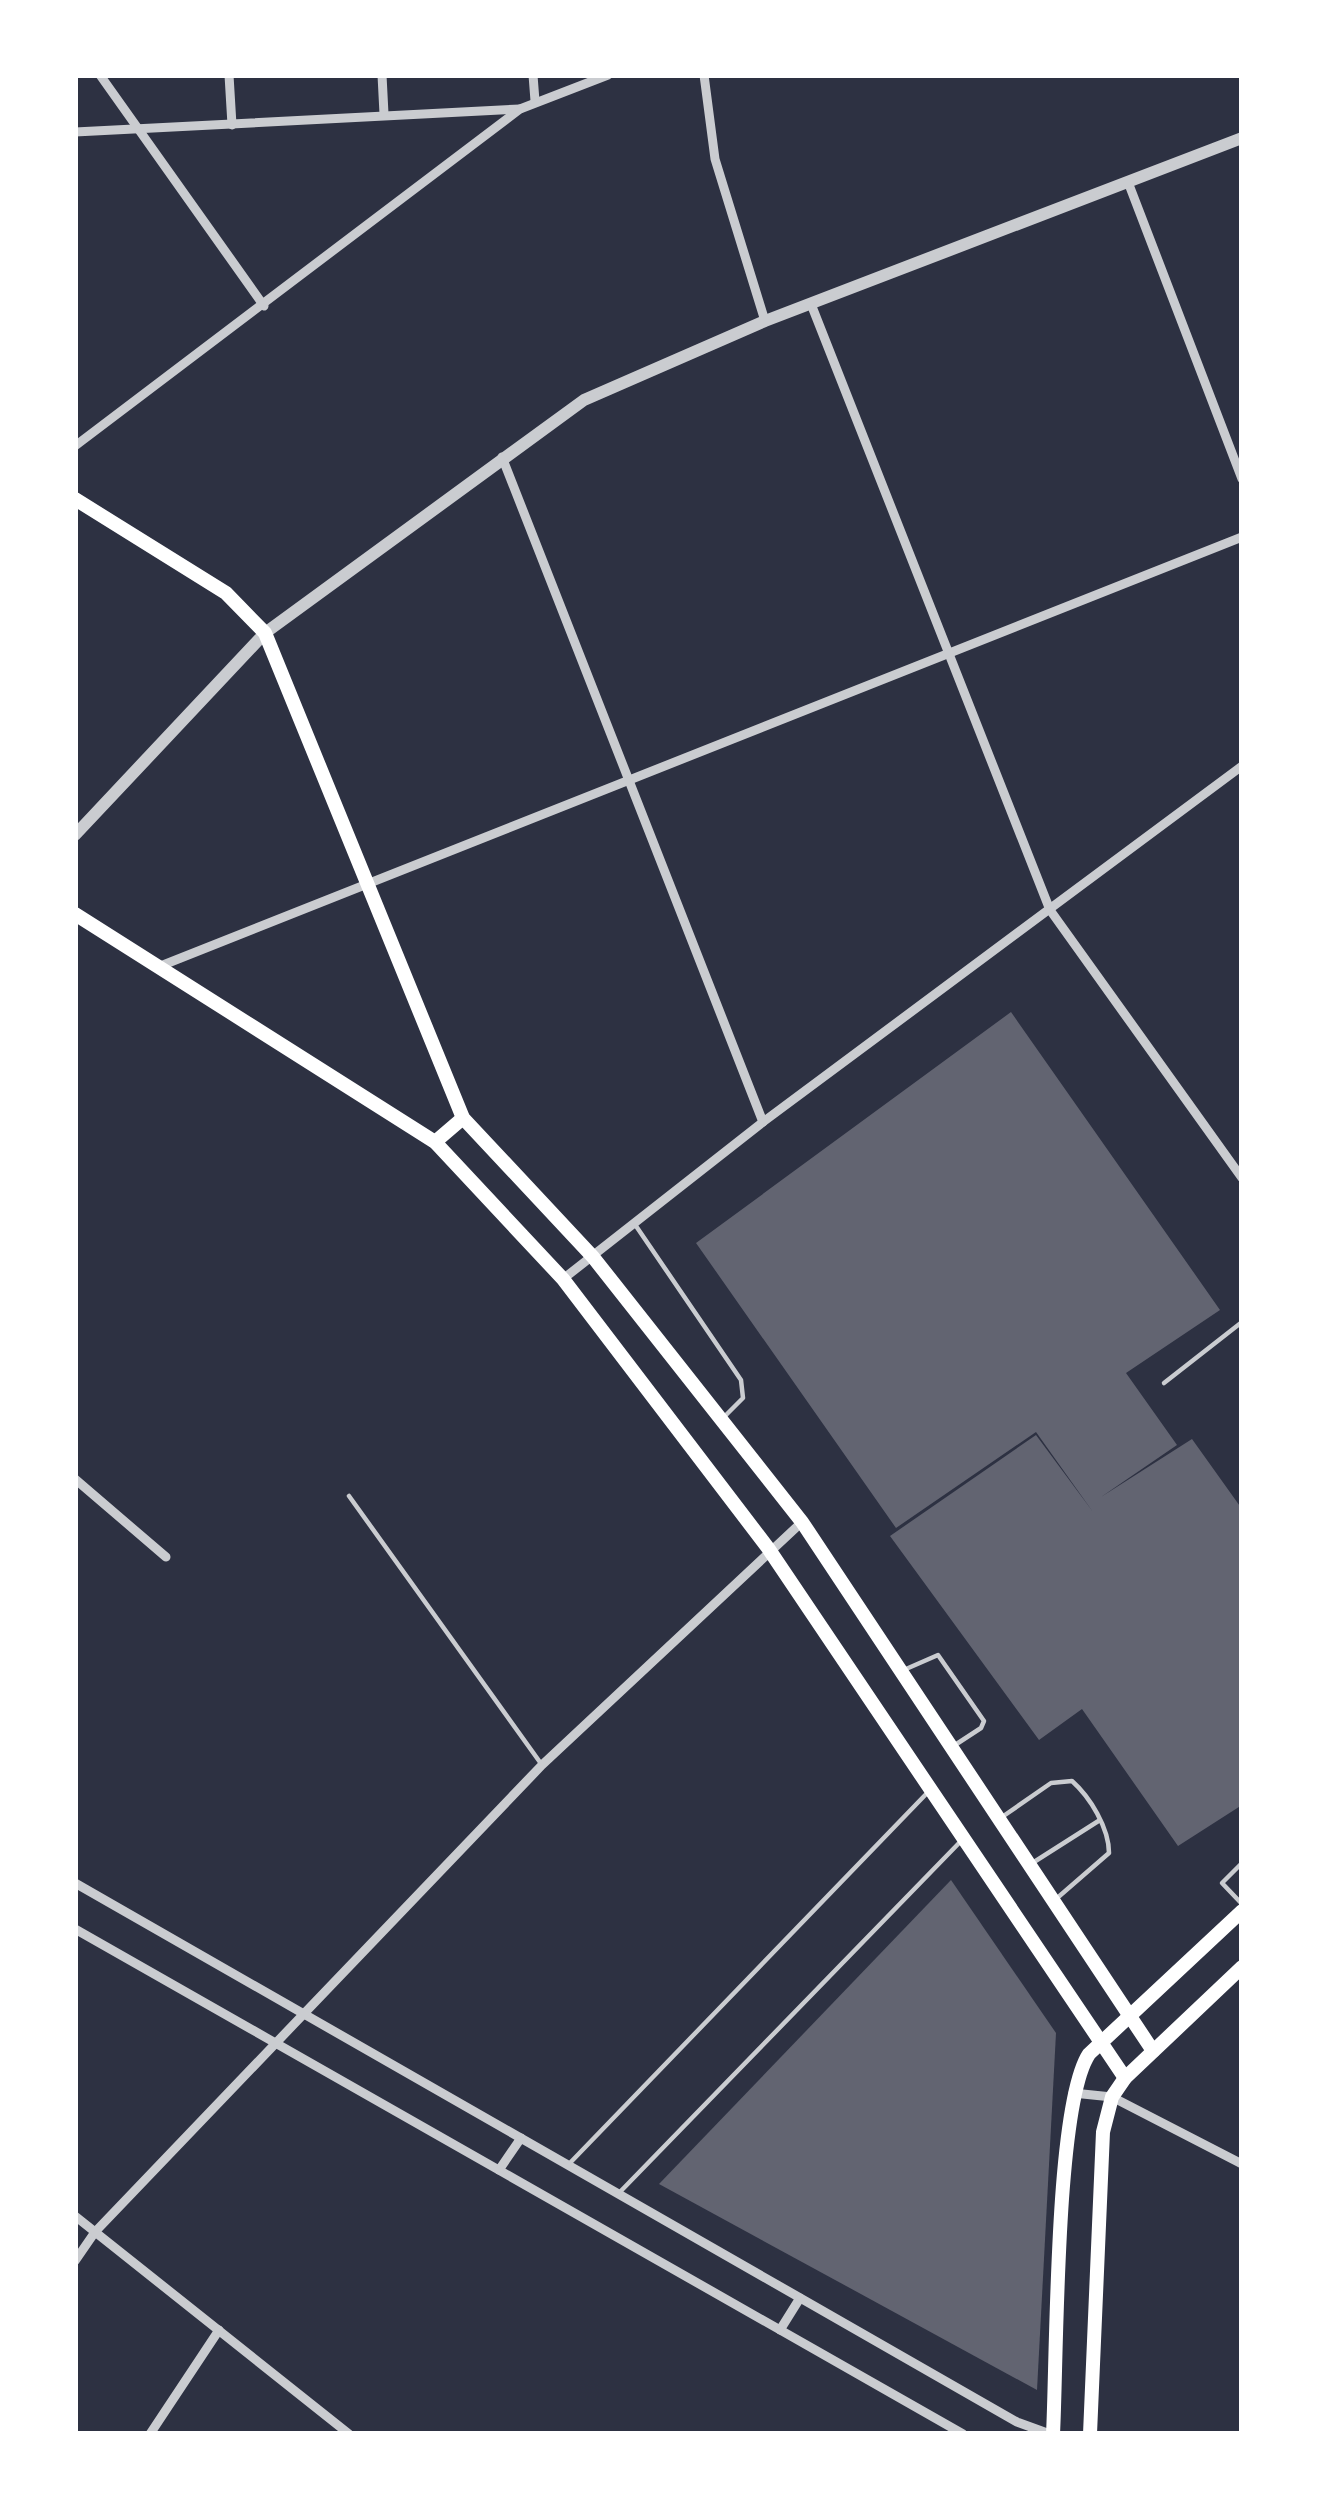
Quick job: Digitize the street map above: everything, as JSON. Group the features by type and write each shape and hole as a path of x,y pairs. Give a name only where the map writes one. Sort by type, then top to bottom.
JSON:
{"main road":[{"path":"75,499 226,593 265,633 463,1118 593,1257 802,1522 1153,2051"},
{"path":"75,914 435,1142 563,1279 768,1548 1124,2078"},
{"path":"435,1142 463,1118"},
{"path":"1051,2434 1073,2093 1081,2066 1242,1908"},
{"path":"1090,2434 1102,2132 1112,2097 1124,2078 1242,1967"}],"street":[{"path":"100,75 264,306"},
{"path":"229,75 232,125"},
{"path":"382,75 384,114"},
{"path":"533,75 535,101"},
{"path":"75,446 520,109 608,75"},
{"path":"704,75 716,159 765,321"},
{"path":"75,133 520,109"},
{"path":"75,835 265,633 502,456 610,385 1242,138"},
{"path":"1128,182 1242,479"},
{"path":"811,304 1050,910 1242,1178"},
{"path":"502,456 763,1122"},
{"path":"158,967 1242,537"},
{"path":"563,1279 763,1122 1242,766"},
{"path":"75,1479 166,1557"},
{"path":"75,2260 95,2231 542,1765 768,1548 802,1522"},
{"path":"75,1882 1016,2422 1051,2434"},
{"path":"75,1929 963,2434"},
{"path":"1073,2093 1112,2097 1242,2164"},
{"path":"500,2170 521,2138"},
{"path":"75,2216 349,2434"},
{"path":"780,2330 800,2298"},
{"path":"150,2434 219,2330"}],"lane":[{"path":"635,1225 741,1380 743,1398 722,1419"},
{"path":"1163,1382 1242,1322"},
{"path":"350,1496 542,1765"},
{"path":"901,1672 929,1654 938,1655 984,1721 981,1729 950,1748"},
{"path":"998,1820 1062,1780 1080,1788 1109,1841 1104,1862 1052,1902"},
{"path":"568,2165 930,1790"},
{"path":"1028,1866 1100,1820"},
{"path":"618,2194 962,1839"},
{"path":"1242,1863 1222,1883 1242,1908"}],"building":[{"path":"1011,1012 1220,1310 1126,1373 1177,1445 1101,1497 1192,1439 1242,1509 1242,1805 1178,1846 1082,1709 1039,1740 890,1536 1036,1435 1093,1512 1036,1432 896,1528 696,1243"},
{"path":"951,1880 1056,2033 1037,2390 659,2184"}]}
